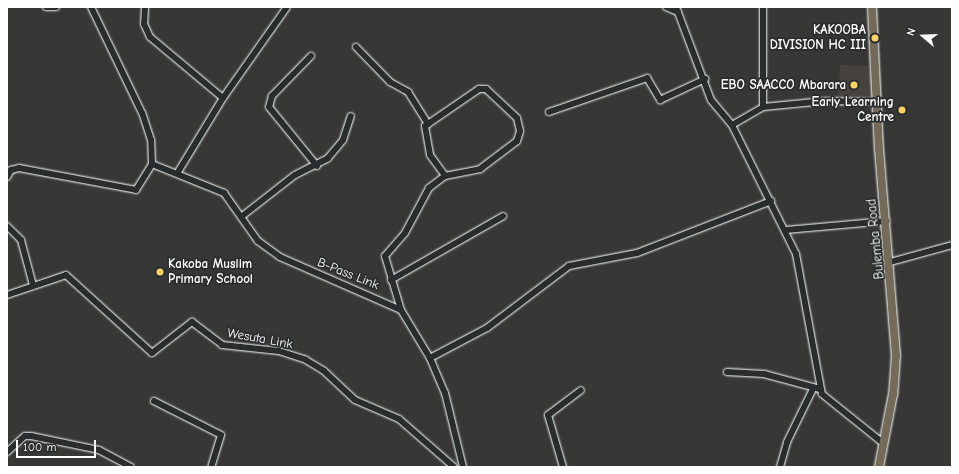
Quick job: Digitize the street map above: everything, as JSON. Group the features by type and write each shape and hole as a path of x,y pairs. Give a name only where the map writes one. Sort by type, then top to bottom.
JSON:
{"main road":[{"name":"Bulemba Road","path":"872,7 877,102 890,262 896,367 879,467"}],"street":[{"path":"46,7 56,7"},
{"path":"7,177 11,170 18,168 136,190 152,164 147,127 91,7"},
{"path":"146,7 144,24 150,37 223,98"},
{"path":"178,172 223,98 287,7"},
{"path":"666,7 677,10 718,111 732,124 786,230 799,266 804,305 819,360 820,389 854,423 876,435 883,444"},
{"path":"763,7 763,107"},
{"path":"356,47 390,82 408,92 428,124"},
{"path":"310,56 269,102 272,113 317,166"},
{"path":"549,112 646,78 655,97 660,100 705,79"},
{"path":"445,176 430,154 424,131 428,124 482,87 520,124 516,141 480,169 445,176 428,188 405,233 386,253 391,280 401,310 430,358 451,414 463,467"},
{"path":"732,124 763,107 825,101 877,102"},
{"path":"241,217 296,175 317,166 338,148 351,116"},
{"name":"B-Pass Link","path":"152,164 178,172 224,193 258,241 280,257 401,310"},
{"path":"430,358 487,328 570,266 637,253 771,201"},
{"path":"391,280 503,216"},
{"path":"786,230 886,221"},
{"path":"7,226 21,240 33,285"},
{"path":"890,262 952,245"},
{"name":"Wesuta Link","path":"7,295 63,274 70,277 152,353 192,322 222,345 279,351 306,360 324,370 355,400 399,419 454,467"},
{"path":"727,372 764,374 813,389 820,389"},
{"path":"780,467 787,442 813,389"},
{"path":"563,467 562,453 548,418 580,390"},
{"path":"154,402 222,435 211,467"},
{"path":"7,452 18,441 31,436 99,450 131,467"}],"shaded area":[{"path":"840,65 873,66 876,105 838,103"}],"place":[{"name":"KAKOOBA DIVISION HC III","path":"875,38"},
{"name":"EBO SAACCO Mbarara","path":"854,85"},
{"name":"Early Learning Centre","path":"902,110"},
{"name":"Kakoba Muslim Primary School","path":"160,272"}]}
